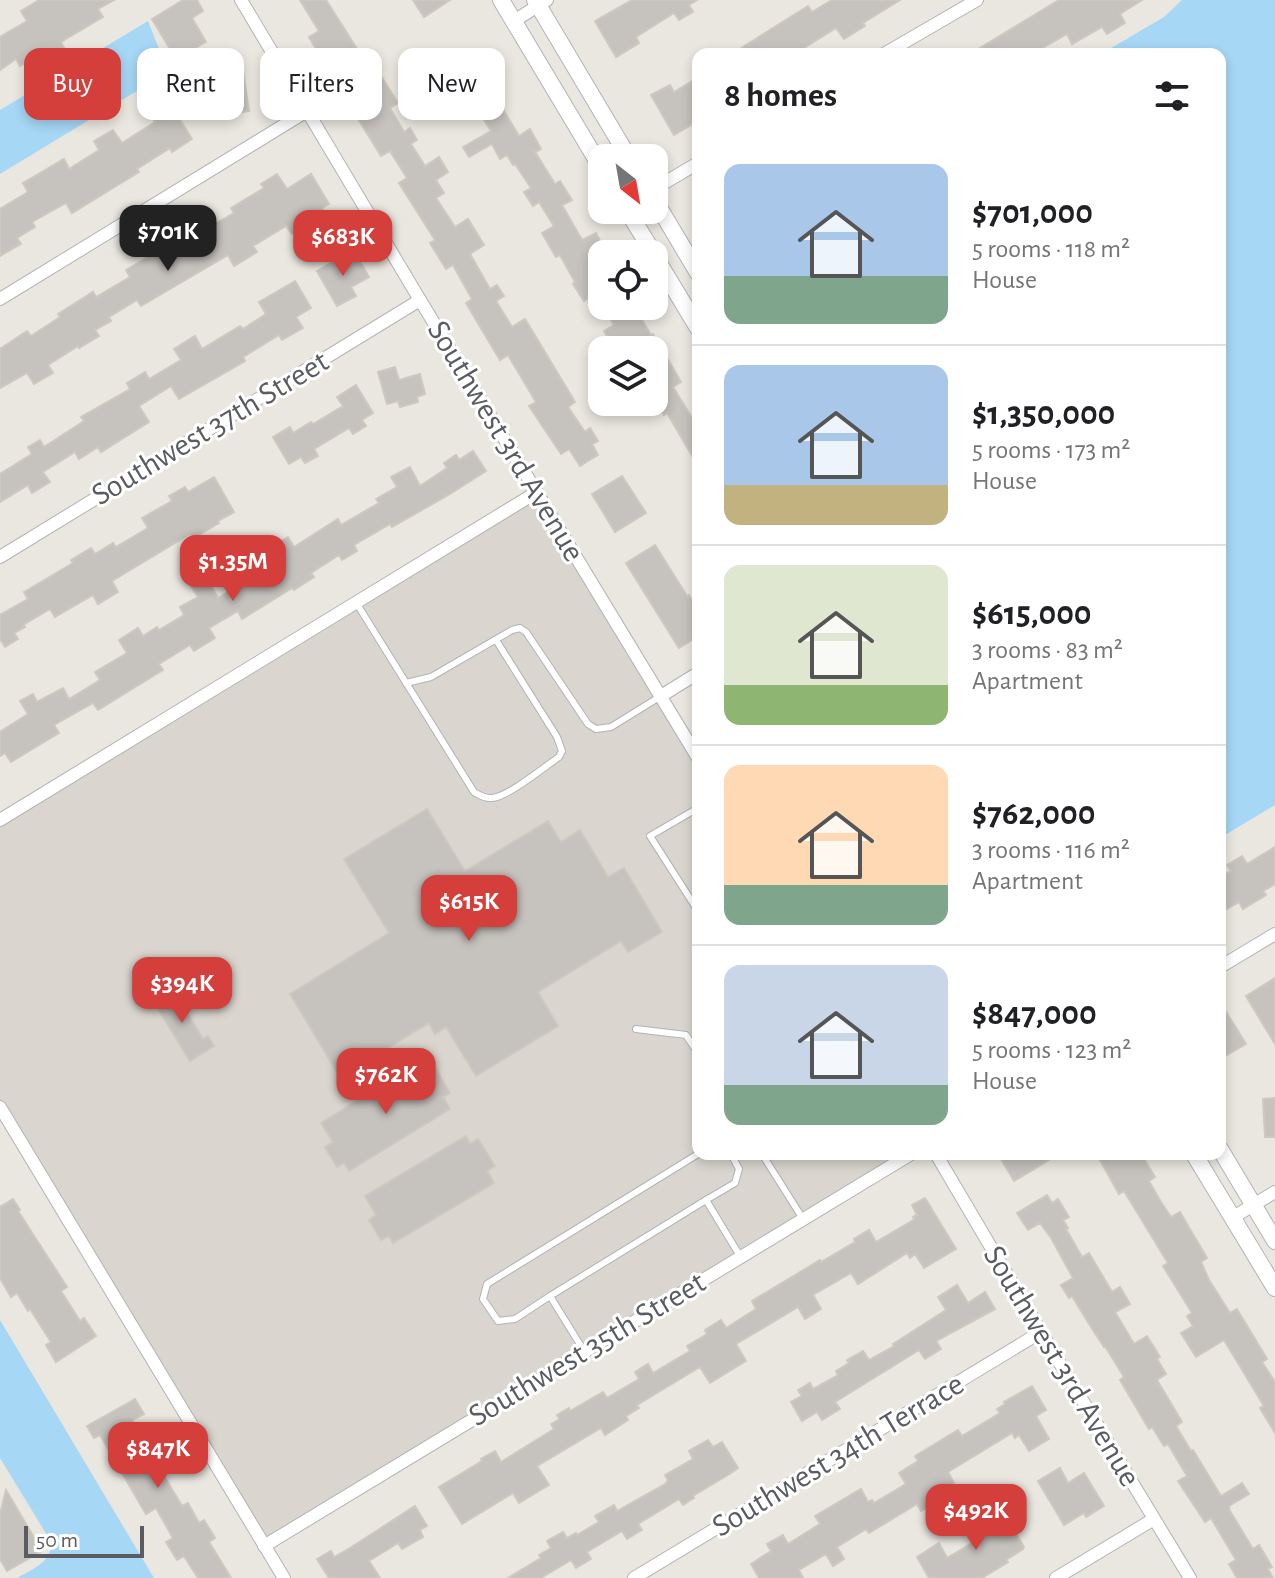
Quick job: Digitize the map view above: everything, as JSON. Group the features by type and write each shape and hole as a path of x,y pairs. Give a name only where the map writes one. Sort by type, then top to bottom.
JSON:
{"street":[{"name":"Southwest 3rd Avenue","path":"241,0 270,48"},
{"path":"501,0 588,145"},
{"path":"894,48 977,0"},
{"path":"514,21 540,2 621,144"},
{"path":"0,299 292,120"},
{"name":"Southwest 3rd Avenue","path":"312,120 692,748"},
{"path":"668,181 692,167"},
{"path":"668,223 692,263"},
{"path":"668,278 692,318"},
{"name":"Southwest 37th Street","path":"0,557 420,300"},
{"path":"0,820 537,492"},
{"path":"661,696 692,677"},
{"path":"1226,963 1275,934"},
{"path":"0,1107 284,1578"},
{"path":"1226,1159 1275,1241"},
{"name":"Southwest 35th Street","path":"264,1546 901,1160"},
{"name":"Southwest 3rd Avenue","path":"940,1160 1190,1578"},
{"path":"1198,1160 1275,1288"},
{"path":"1232,1218 1275,1192"},
{"name":"Southwest 34th Terrace","path":"634,1578 1041,1332"},
{"path":"1056,1578 1154,1519"}],"lane":[{"path":"356,603 474,792 492,798 506,793 559,757 562,751 557,737 496,640"},
{"path":"406,683 431,677 520,628 526,632 588,724 596,729 611,727 661,696"},
{"path":"692,812 650,836 692,902"},
{"path":"636,1029 686,1035 692,1044"},
{"path":"692,1158 487,1284 483,1299 498,1321 515,1319 735,1183 739,1169 734,1160"},
{"path":"766,1160 803,1219"},
{"path":"706,1200 740,1256"},
{"path":"550,1296 584,1351"}],"shaded area":[{"path":"537,492 692,750 692,1160 902,1160 264,1546 0,1105 0,820"}],"water":[{"path":"1182,0 1275,0 1275,805 1226,834 1226,48 1111,48 1164,17"},
{"path":"148,21 159,48 137,48 137,91 121,101 121,48 103,48"},
{"path":"24,96 24,120 89,120 0,174 0,110"},
{"path":"0,1320 154,1578 17,1578 41,1564 51,1547 50,1540 0,1458"}],"building":[{"path":"39,0 114,0 98,9 103,17 61,42 64,48 24,48 24,64 20,66 16,59 0,70 0,37 27,21 21,11"},
{"path":"183,0 197,0 203,11 192,18 206,42 195,48 169,48 152,19"},
{"path":"300,0 326,0 357,48 315,48 309,37 319,31"},
{"path":"413,0 450,0 424,17"},
{"path":"632,0 697,0 689,5 693,12 679,20 674,13 636,37 639,43 616,57 595,21"},
{"path":"832,0 900,0 844,39 836,28 804,48 742,48 808,6 812,12"},
{"path":"1059,0 1142,0 1120,14 1125,23 1107,34 1102,27 1072,44 1067,34 1042,48 980,48"},
{"path":"382,77 398,103 390,108 404,132 410,128 417,140 411,144 425,166 439,157 448,172 436,180 444,193 436,198 455,227 468,219 484,245 470,254 490,289 497,285 504,296 496,301 512,327 525,319 575,402 568,407 585,432 590,428 598,441 592,444 598,455 580,466 569,449 561,454 529,406 536,402 508,355 500,360 466,303 472,299 453,265 446,269 430,243 435,240 399,183 407,178 390,151 381,156 359,120 382,120"},
{"path":"244,78 249,111 244,112"},
{"path":"692,81 692,124 674,135 651,95 670,85 674,92"},
{"path":"505,113 519,136 530,129 541,149 535,152 555,184 560,181 572,200 562,205 582,240 596,233 600,240 588,240 588,298 584,301 560,255 556,257 542,233 554,226 539,202 533,206 524,192 531,188 515,164 507,155 500,159 492,144 469,157 463,147 491,131 484,120 505,120"},
{"path":"154,120 180,120 192,139 172,152 170,148 137,169 139,172 72,213 66,203 32,222 35,227 17,238 21,244 0,256 0,209 28,192 23,183 64,159 69,169 99,150 94,141 113,130 122,143 155,122"},
{"path":"277,174 287,189 311,174 329,204 322,208 328,218 305,232 303,227 292,234 286,226 253,246 257,252 234,266 228,255 141,306 137,300 109,317 111,321 95,330 99,336 48,365 53,373 34,384 27,373 0,388 0,349 27,331 31,336 93,292 96,297 130,277 126,270 175,241 178,245 234,213 231,208 264,188 261,184"},
{"path":"342,256 346,262 357,256 369,277 351,287 356,296 337,306 317,271"},
{"path":"295,281 311,308 296,317 303,328 282,340 279,335 243,357 245,361 179,399 171,386 139,406 149,422 101,452 98,447 79,459 75,452 43,472 50,482 32,493 28,485 0,502 0,474 32,454 28,447 40,440 44,447 84,421 81,417 130,389 127,383 145,372 149,379 181,360 174,349 195,336 202,349 240,326 243,329 266,314 259,302"},
{"path":"611,320 642,320 654,336 607,336 604,331 614,325"},
{"path":"668,360 681,382 673,387 692,418 692,456 668,415"},
{"path":"395,367 399,380 420,374 425,394 417,397 418,402 400,407 398,401 387,404 378,372"},
{"path":"356,385 373,413 362,420 366,426 353,434 349,428 314,449 318,456 305,463 301,457 289,464 273,437 290,427 293,433 343,406 337,397"},
{"path":"473,451 486,471 392,527 390,524 354,545 357,551 342,560 339,555 311,573 314,577 294,590 292,588 242,619 238,611 209,628 215,638 194,651 190,645 159,664 163,670 98,710 93,703 54,725 59,733 11,762 5,753 0,756 0,732 28,714 20,701 33,694 37,702 63,688 69,699 100,680 95,672 127,653 119,640 138,628 143,636 157,627 159,630 184,615 180,607 198,597 191,586 206,577 218,598 255,575 259,581 280,568 268,549 288,537 294,547 338,519 341,525 379,503 376,499 397,487 391,477 410,467 420,486 447,468 444,463 456,455 459,460"},
{"path":"622,476 646,513 615,532 592,494"},
{"path":"214,477 234,512 193,538 190,534 112,581 118,592 98,604 93,595 55,617 50,609 23,625 25,627 14,633 18,639 5,647 0,639 0,615 28,599 24,592 73,563 71,560 91,548 95,554 113,543 116,547 148,528 142,518 172,501 169,496 185,487 188,492"},
{"path":"655,545 692,600 692,640 679,648 626,563"},
{"path":"427,809 465,871 548,821 561,842 580,830 608,877 624,868 662,932 628,952 621,941 538,992 558,1026 476,1076 446,1027 435,1034 429,1023 340,1077 290,994 389,933 344,859"},
{"path":"1275,847 1275,884 1263,891 1266,895 1243,909 1239,902 1226,910 1226,874 1231,871 1227,865 1242,856 1247,864"},
{"path":"1275,978 1275,1044 1246,996"},
{"path":"171,987 203,1039 208,1036 214,1046 190,1061 152,999"},
{"path":"1226,1012 1246,1044 1226,1056"},
{"path":"421,1061 426,1070 434,1066 450,1093 443,1097 450,1109 349,1171 344,1163 337,1167 325,1147 333,1142 321,1123"},
{"path":"1275,1098 1275,1137 1265,1137 1263,1099"},
{"path":"466,1136 470,1144 478,1139 495,1166 487,1171 494,1183 393,1243 389,1236 381,1240 369,1220 376,1215 365,1196"},
{"path":"1002,1160 1049,1160 1014,1181"},
{"path":"1100,1160 1145,1160 1155,1177 1149,1181 1161,1202 1171,1217 1180,1212 1207,1258 1201,1262 1209,1280 1230,1313 1237,1309 1267,1359 1262,1362 1275,1382 1275,1433 1260,1408 1264,1406 1224,1340 1196,1357 1181,1333 1193,1326 1187,1316 1192,1313 1163,1266 1168,1263 1124,1191 1119,1194"},
{"path":"1047,1195 1052,1203 1058,1199 1069,1217 1063,1220 1082,1257 1089,1253 1112,1292 1120,1287 1130,1304 1115,1312 1134,1344 1147,1336 1160,1357 1157,1359 1166,1374 1157,1380 1182,1422 1176,1426 1221,1496 1242,1483 1249,1494 1229,1506 1230,1511 1253,1549 1259,1545 1272,1567 1268,1569 1273,1578 1237,1578 1229,1564 1236,1560 1211,1518 1205,1522 1178,1481 1187,1476 1168,1444 1164,1446 1152,1427 1149,1429 1120,1380 1124,1377 1072,1296 1069,1298 1061,1285 1073,1278 1051,1238 1040,1223 1028,1230 1017,1213"},
{"path":"925,1198 956,1249 924,1268 915,1254 910,1258 907,1253 858,1284 851,1273 813,1295 821,1309 805,1319 798,1307 736,1344 746,1361 710,1383 700,1367 637,1405 639,1408 626,1416 628,1420 605,1435 601,1428 537,1466 549,1485 519,1503 513,1493 462,1524 439,1487 495,1451 501,1462 554,1429 551,1424 560,1419 557,1415 603,1392 607,1398 639,1379 635,1372 648,1364 653,1373 690,1351 687,1346 707,1334 705,1330 721,1320 726,1328 756,1309 752,1301 855,1242 854,1239 869,1230 876,1242 915,1219 913,1217 917,1215 912,1205"},
{"path":"13,1199 67,1287 61,1291 80,1321 84,1318 96,1336 56,1362 46,1345 51,1342 30,1309 28,1311 17,1293 11,1297 0,1278 0,1207"},
{"path":"957,1285 968,1303 985,1292 995,1309 936,1341 941,1349 925,1359 919,1350 835,1402 840,1409 822,1420 817,1412 802,1421 791,1402 802,1396 798,1390 810,1383 813,1389 838,1375 836,1371 849,1363 847,1360 863,1351 869,1360 894,1346 946,1310 938,1297"},
{"path":"1032,1386 1046,1410 1036,1416 1049,1439 1029,1451 1019,1435 1015,1438 1012,1433 948,1472 954,1483 939,1492 942,1499 921,1511 917,1504 869,1533 866,1529 837,1547 844,1559 833,1566 826,1554 799,1570 803,1578 759,1578 751,1564 771,1551 767,1544 783,1535 788,1544 820,1524 815,1516 861,1489 868,1502 872,1500 874,1503 906,1484 899,1473 918,1461 915,1456 958,1430 962,1436 1000,1413 997,1409 1004,1402"},
{"path":"135,1399 144,1414 132,1420 153,1456 165,1449 176,1467 163,1474 182,1506 188,1503 199,1523 204,1520 215,1538 209,1542 231,1578 198,1578 184,1556 177,1560 166,1542 173,1538 156,1508 146,1514 100,1435 94,1438 87,1426"},
{"path":"708,1440 713,1447 722,1442 738,1468 683,1505 679,1499 638,1524 642,1530 627,1539 622,1531 587,1552 591,1559 576,1568 571,1560 541,1578 508,1578 541,1558 539,1555 551,1548 547,1541 563,1532 567,1538 577,1535 599,1522 595,1516 614,1505 617,1511 665,1484 668,1480 665,1475 693,1459 689,1451"},
{"path":"1060,1468 1068,1483 1084,1473 1104,1506 1064,1525 1038,1481"},
{"path":"6,1490 42,1551 7,1571 0,1559 0,1514"},
{"path":"415,1506 427,1526 420,1530 423,1537 402,1549 398,1543 369,1561 380,1578 329,1578 317,1559 331,1551 334,1557"},
{"path":"1001,1509 1023,1549 982,1578 929,1578 917,1557 939,1543 947,1558 972,1543 968,1536 984,1527 981,1522"}]}
